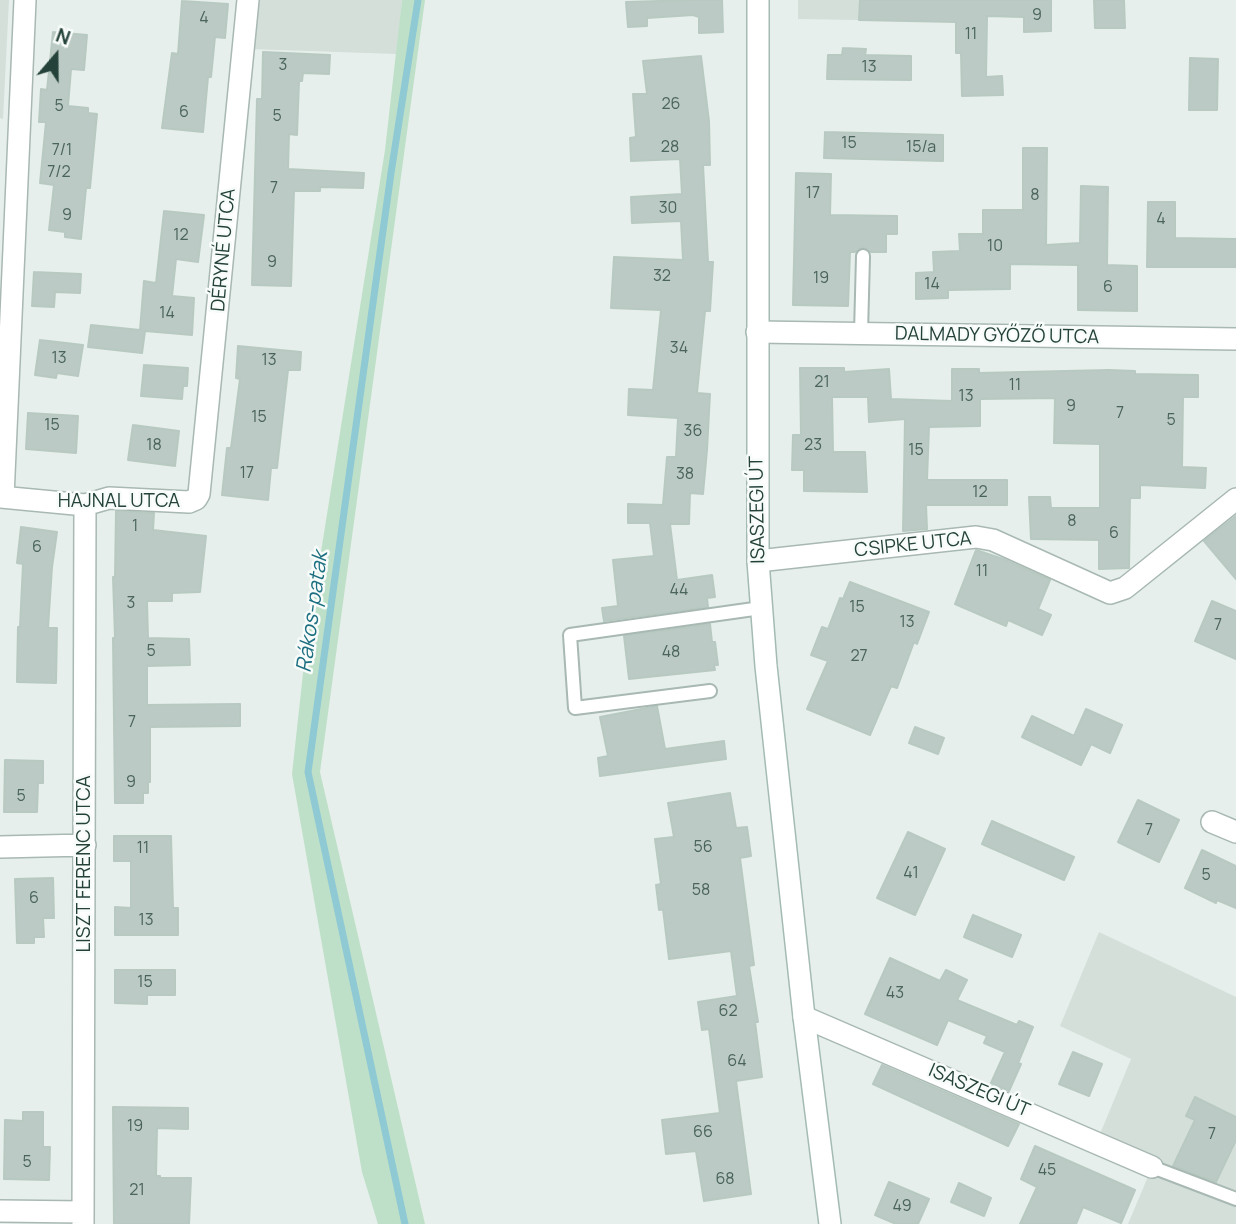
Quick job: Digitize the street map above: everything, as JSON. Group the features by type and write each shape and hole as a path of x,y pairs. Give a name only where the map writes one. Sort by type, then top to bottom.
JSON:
{"street":[{"path":"1,497 25,0"},
{"name":"DÉRYNÉ UTCA","path":"196,499 201,486 248,0"},
{"name":"ISASZEGI ÚT","path":"758,0 758,561 804,1017 830,1224"},
{"name":"DALMADY GYŐZŐ UTCA","path":"757,332 1236,339"},
{"name":"HAJNAL UTCA","path":"1,497 85,505 109,498 181,503 196,499"},
{"name":"CSIPKE UTCA","path":"758,561 976,537 993,540 1110,593 1125,588 1236,499"},
{"name":"LISZT FERENC UTCA","path":"83,1218 85,505"},
{"path":"1212,822 1236,832"},
{"path":"0,847 85,845"},
{"name":"ISASZEGI ÚT","path":"804,1017 1152,1167"},
{"path":"0,1211 83,1218"}],"lane":[{"path":"861,334 863,256"},
{"path":"710,691 575,708 570,635 761,608"},
{"path":"1152,1167 1236,1199"}],"shaded area":[{"path":"0,0 9,0 3,119 0,118"},
{"path":"254,0 402,0 397,54 249,49"},
{"path":"798,0 913,0 913,21 798,19"},
{"path":"1099,932 1236,997 1236,1224 1128,1224 1152,1167 1100,1134 1131,1059 1060,1026"}],"green space":[{"path":"402,0 425,0 320,772 425,1224 378,1224 362,1172 292,774 306,646 385,150"}],"building":[{"path":"722,0 723,32 699,33 699,17 693,15 647,18 647,26 628,27 626,2"},
{"path":"860,0 1051,0 1051,31 1024,32 1024,17 987,16 986,77 1002,76 1003,95 962,96 961,53 956,53 956,22 859,20"},
{"path":"1094,0 1124,0 1125,28 1095,28"},
{"path":"182,1 228,4 225,38 215,37 203,132 162,128 172,53 178,54"},
{"path":"53,32 87,35 84,70 71,69 68,106 88,108 88,113 97,114 90,188 86,188 81,239 65,237 65,232 49,230 54,185 40,183 46,122 39,122 41,89 47,90"},
{"path":"843,48 866,49 865,55 911,56 911,80 827,79 828,55 842,55"},
{"path":"263,52 330,55 329,74 303,73 302,81 299,81 297,135 289,134 288,169 364,173 363,188 320,187 320,191 294,191 291,286 252,285 257,99 262,99"},
{"path":"701,56 709,121 710,165 703,165 708,262 713,262 710,311 705,311 697,393 710,394 707,450 703,494 690,493 689,524 670,524 677,580 712,575 715,597 707,598 708,607 604,621 602,608 618,606 613,560 654,556 650,523 628,523 628,504 663,505 667,457 676,457 678,418 628,415 629,389 653,390 661,310 611,308 614,257 683,260 681,221 632,223 631,197 682,194 680,159 631,161 630,138 636,137 633,94 647,94 643,61"},
{"path":"1190,58 1218,59 1217,110 1189,110"},
{"path":"825,132 943,135 943,161 824,158"},
{"path":"1023,148 1047,148 1046,245 1080,243 1081,186 1108,187 1107,265 1137,266 1137,311 1078,310 1078,265 1010,264 1010,289 948,290 948,298 916,299 916,273 934,272 933,252 960,251 959,234 983,234 983,210 1023,210"},
{"path":"796,173 831,174 830,215 897,216 897,234 886,234 886,252 871,252 863,247 850,252 848,306 793,305"},
{"path":"1148,202 1175,202 1175,238 1236,239 1236,267 1147,267"},
{"path":"164,211 204,215 198,262 176,259 172,296 194,298 192,335 145,331 142,353 88,347 91,325 140,330 144,281 156,283"},
{"path":"34,272 81,274 80,293 55,292 54,307 32,306"},
{"path":"40,340 83,345 78,376 57,373 56,378 35,375"},
{"path":"238,346 301,352 300,370 288,370 277,468 271,468 268,500 222,495 227,448 231,448 240,379 236,378"},
{"path":"144,365 188,368 187,386 183,386 182,399 141,396"},
{"path":"800,368 844,368 844,372 889,369 891,399 952,401 952,369 979,369 979,373 1109,370 1135,371 1135,374 1198,375 1198,397 1183,397 1182,467 1206,468 1205,488 1140,485 1140,498 1130,498 1129,568 1099,569 1099,540 1031,539 1029,497 1050,497 1051,508 1100,508 1100,444 1054,443 1055,398 980,399 980,426 929,427 927,480 1007,480 1007,505 926,505 927,529 903,531 905,419 869,422 868,397 832,397 833,452 865,452 867,492 804,491 804,470 792,470 793,435 801,435"},
{"path":"28,413 78,416 76,453 26,449"},
{"path":"133,425 179,431 175,466 128,460"},
{"path":"116,511 154,513 153,530 206,536 200,592 172,593 172,601 147,601 148,638 189,639 190,665 147,666 147,705 240,704 240,726 150,727 150,782 148,793 143,793 143,803 115,803 113,577"},
{"path":"1236,516 1236,579 1204,541"},
{"path":"21,527 57,532 48,628 57,628 56,683 17,682 23,564 17,563"},
{"path":"976,550 1050,580 1038,609 1051,615 1042,635 1008,620 1006,626 955,604"},
{"path":"850,582 929,612 917,644 914,642 897,688 891,686 870,735 807,709 828,661 811,655 822,627 828,629 840,598 843,599"},
{"path":"1212,601 1236,611 1236,659 1195,641"},
{"path":"710,624 718,665 714,665 715,670 629,679 624,636"},
{"path":"657,706 665,749 724,741 726,759 600,776 598,758 608,756 600,717"},
{"path":"1086,709 1122,725 1110,753 1091,744 1081,765 1022,737 1032,716 1074,736"},
{"path":"915,727 944,738 938,754 909,743"},
{"path":"5,760 43,761 43,783 38,783 37,812 4,812"},
{"path":"730,793 736,828 747,827 751,856 740,858 754,965 749,966 758,1022 755,1022 762,1077 736,1081 751,1194 704,1201 696,1151 666,1154 662,1120 720,1113 709,1029 702,1030 698,1002 737,996 731,951 669,959 663,909 659,910 656,885 661,884 655,839 674,837 668,803"},
{"path":"1138,800 1179,820 1159,862 1118,842"},
{"path":"992,821 1074,857 1064,880 982,844"},
{"path":"908,832 945,849 915,915 877,898"},
{"path":"114,836 171,836 173,908 178,908 178,935 115,935 115,907 131,908 131,861 114,861"},
{"path":"1202,850 1236,866 1236,908 1217,900 1216,903 1185,888"},
{"path":"53,878 54,918 43,918 44,937 34,937 34,943 17,943 15,879"},
{"path":"973,915 1021,935 1012,957 964,937"},
{"path":"890,958 940,981 946,970 967,980 957,1000 1017,1025 1019,1021 1033,1027 1009,1091 991,1083 1005,1052 984,1043 987,1036 948,1020 937,1045 865,1014"},
{"path":"115,970 175,970 175,995 147,995 147,1004 115,1003"},
{"path":"1073,1052 1102,1064 1089,1096 1059,1084"},
{"path":"882,1065 1019,1124 1008,1146 873,1084"},
{"path":"1195,1097 1236,1117 1236,1140 1216,1182 1173,1166 1195,1120 1186,1116"},
{"path":"113,1107 188,1108 188,1129 157,1128 156,1176 191,1178 189,1224 114,1224"},
{"path":"23,1112 43,1112 43,1147 50,1147 49,1180 4,1179 5,1120 23,1121"},
{"path":"1035,1146 1135,1190 1121,1223 1083,1207 1076,1224 1020,1224 1037,1187 1021,1179"},
{"path":"889,1182 929,1199 918,1224 896,1224 875,1215"},
{"path":"959,1183 991,1198 984,1216 951,1202"}],"waterway":[{"name":"Rákos-patak","path":"405,1224 308,772 391,173 418,0"}]}
